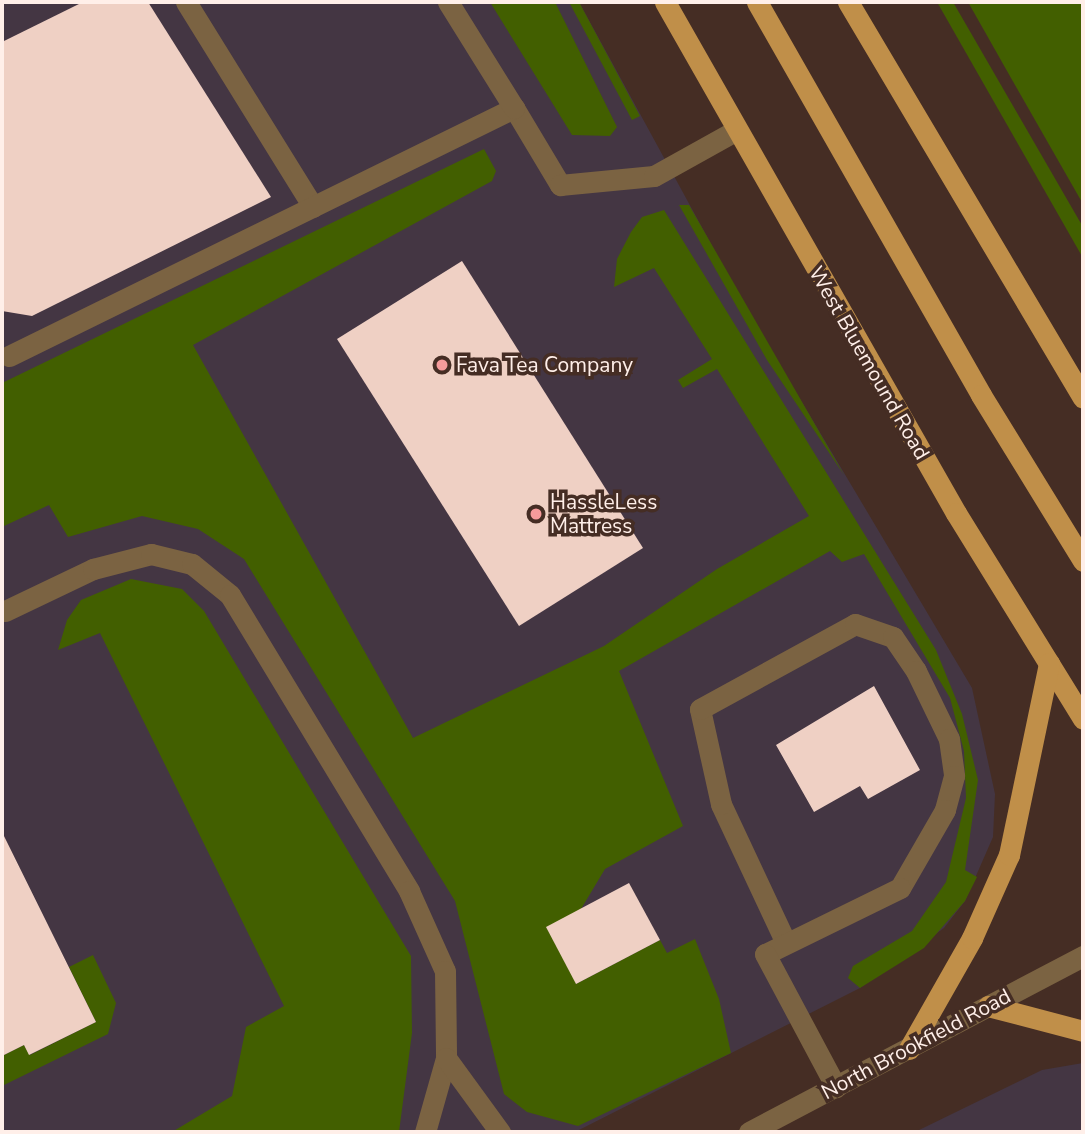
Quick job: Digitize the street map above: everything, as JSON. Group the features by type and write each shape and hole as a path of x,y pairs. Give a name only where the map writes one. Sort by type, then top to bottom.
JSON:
{"main road":[{"name":"West Bluemound Road","path":"665,2 735,131 1083,719"},
{"path":"757,2 1083,561"},
{"path":"848,2 1083,397"},
{"path":"909,1049 972,938 1009,855 1049,663"},
{"path":"988,1006 1083,1031"}],"street":[{"path":"186,2 313,207"},
{"path":"448,2 560,186 654,176 735,131"},
{"path":"9,356 514,108"},
{"path":"5,611 93,569 150,554 192,564 230,595 409,891 445,971 446,1058 425,1132"},
{"path":"786,943 721,804 700,709 855,624 893,637 916,671 949,739 954,776 945,810 900,888 765,954 836,1087"},
{"name":"North Brookfield Road","path":"749,1132 1083,956"},
{"path":"446,1058 500,1132"}],"shaded area":[{"path":"2,2 579,2 746,308 972,688 995,794 993,837 965,901 944,928 860,988 575,1132 2,1132"},
{"path":"1083,1063 1083,1132 915,1132 1042,1070"}],"green space":[{"path":"490,2 555,2 617,127 610,136 572,135"},
{"path":"569,2 579,2 640,116 632,120"},
{"path":"937,2 953,2 1083,227 1083,258"},
{"path":"968,2 1083,2 1083,204 1011,78"},
{"path":"484,149 496,171 492,181 193,345 413,738 604,646 717,569 809,516 717,369 683,388 678,380 712,359 654,268 614,287 617,259 631,232 642,217 664,210 936,650 962,714 978,780 965,870 977,877 965,901 924,948 860,988 848,978 853,966 912,931 946,882 966,798 964,751 950,698 864,554 842,562 830,551 619,671 683,826 605,869 581,909 576,984 660,940 667,953 695,939 719,999 731,1053 578,1126 527,1112 504,1094 455,901 244,559 198,529 142,516 68,537 49,505 2,527 2,383"},
{"path":"679,205 689,205 844,475 767,360"},
{"path":"131,579 182,589 204,611 411,956 412,1033 399,1132 172,1132 232,1096 246,1027 284,1006 100,633 58,650 67,620 81,600"},
{"path":"93,955 116,1003 108,1034 2,1086 2,1056 24,1045 30,1055 96,1022 69,967"}],"building":[{"path":"83,2 148,2 271,197 32,316 2,311 2,42"},
{"path":"462,261 643,548 519,626 337,339"},
{"path":"874,686 920,770 868,799 860,786 814,812 776,745"},
{"path":"2,832 96,1022 29,1055 24,1045 2,1056"},
{"path":"629,883 660,940 576,984 546,927"}],"place":[{"name":"Fava Tea Company","path":"442,365"},
{"name":"HassleLess Mattress","path":"536,514"}]}
